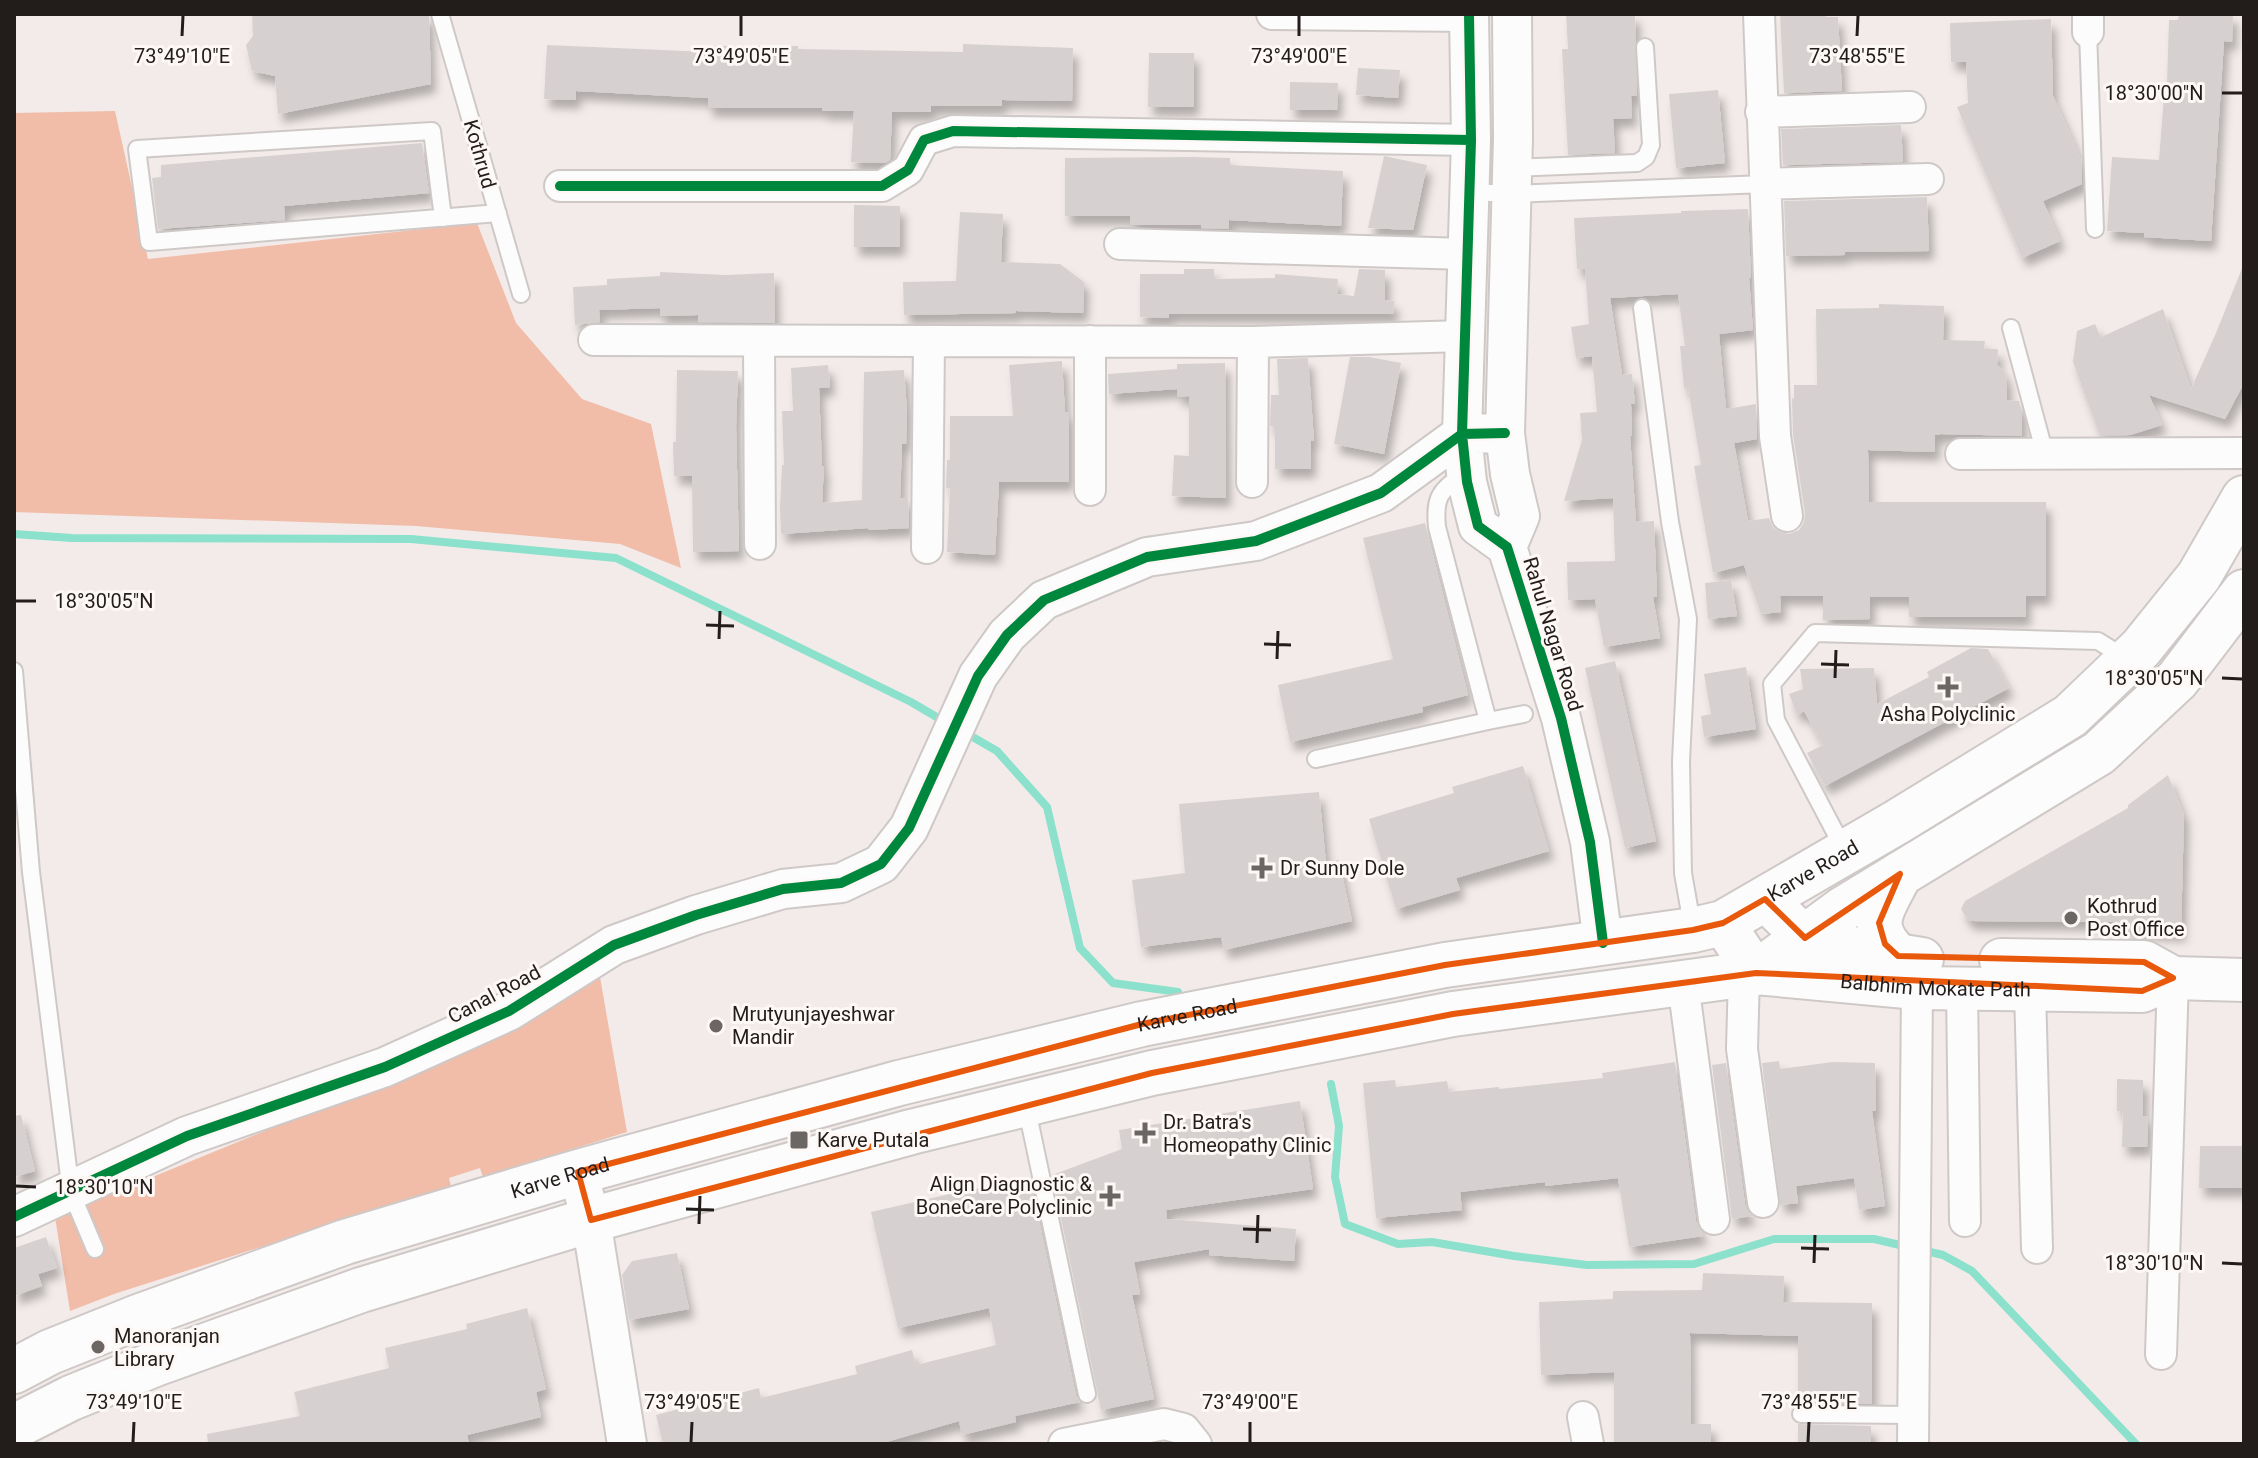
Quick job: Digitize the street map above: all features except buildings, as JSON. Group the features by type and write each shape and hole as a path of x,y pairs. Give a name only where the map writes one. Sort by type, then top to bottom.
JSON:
{"main road":[{"name":"Karve Road","path":"14,1371 50,1352 138,1317 345,1242 578,1172 899,1083 1142,1024 1445,965 1708,927 1765,899 1846,852 2070,716 2141,648 2199,576 2244,498"},
{"path":"14,1427 113,1381 374,1286 591,1220 911,1132 1152,1073 1453,1014 1750,974 1843,909 2099,753 2177,680 2244,592"},
{"path":"1900,874 1883,907 1879,923 1885,944 1907,972"},
{"path":"1765,899 1805,938"},
{"path":"1708,927 1750,974"},
{"name":"Balbhim Mokate Path","path":"1805,938 1962,989 2142,991 2173,978 2244,980"},
{"name":"Balbhim Mokate Path","path":"1750,974 1907,972 1918,959 2144,962 2173,978"}],"street":[{"path":"1272,14 1469,15"},
{"name":"Rahul Nagar Road","path":"1507,547 1520,516 1505,433 1512,181 1512,14"},
{"path":"1759,14 1775,436 1787,516"},
{"name":"Rahul Nagar Road","path":"1469,15 1471,140 1462,434 1466,472 1478,526 1507,547 1561,718 1590,842 1603,943"},
{"path":"1761,112 1910,107"},
{"path":"560,186 882,186 908,170 924,140 953,131 1471,140"},
{"path":"1765,184 1928,179"},
{"path":"1120,244 1467,254"},
{"path":"594,340 1253,342 1465,336"},
{"path":"759,341 760,544"},
{"path":"927,548 929,341"},
{"path":"1090,341 1090,490"},
{"path":"1252,482 1253,342"},
{"path":"1462,434 1505,433"},
{"name":"Canal Road","path":"14,1217 187,1136 413,1055 509,1011 614,945 696,915 783,889 841,883 881,864 909,828 978,676 1007,635 1044,600 1147,557 1256,541 1381,493 1462,434"},
{"path":"1961,454 2244,453"},
{"path":"1907,972 1915,1227 1913,1429"},
{"path":"1750,974 1742,1049 1763,1202"},
{"path":"2161,1354 2173,978"},
{"path":"1683,983 1714,1219"},
{"path":"1962,989 1965,1221"},
{"path":"2030,990 2037,1248"},
{"path":"578,1172 591,1220 627,1444"},
{"path":"1064,1444 1164,1424 1184,1429 1196,1444"}],"lane":[{"name":"Kothrud","path":"440,14 521,294"},
{"path":"2088,23 2095,229"},
{"path":"1470,192 1512,181 1637,163 1646,157 1651,145 1645,47"},
{"path":"443,218 432,131 137,149 149,242 443,218 498,213"},
{"path":"1512,181 1765,184"},
{"path":"1642,308 1670,522 1688,619 1681,789 1683,873 1708,927"},
{"path":"2011,328 2045,454"},
{"path":"1466,472 1439,493 1435,508 1437,527 1488,721"},
{"path":"1846,852 1776,720 1772,684 1815,633 2098,641 2129,660"},
{"path":"14,671 31,872 71,1192 95,1249"},
{"path":"1316,759 1524,714"},
{"path":"1026,1104 1087,1394"},
{"path":"1801,1414 1913,1429"}],"highlighted area":[{"path":"1900,874 1879,923 1885,944 1898,956 2144,962 2173,978 2142,991 1756,973 1453,1014 1152,1073 591,1220 578,1172 1142,1024 1445,965 1693,930 1723,923 1765,899 1805,938"}],"shaded area":[{"path":"115,111 148,259 477,223 516,323 582,399 651,424 681,568 620,544 416,526 14,512 14,113"},
{"path":"600,977 627,1132 483,1177 480,1168 449,1178 451,1186 114,1294 70,1311 55,1217 472,1046"}],"waterway":[{"path":"14,534 72,538 411,539 616,558 911,702 945,722"},
{"path":"964,732 997,751 1047,807 1080,948 1113,983 1178,992"},
{"path":"1331,1084 1339,1126 1335,1177 1345,1224 1398,1244 1432,1242 1587,1265 1694,1264 1774,1239 1874,1239 1943,1255 1972,1271 2136,1444"}],"cycle path":[{"path":"1469,14 1471,140 1462,434 1467,482 1478,526 1507,547 1561,718 1590,842 1603,943"},
{"path":"560,186 882,186 908,170 924,140 953,131 1471,140"},
{"path":"14,1217 187,1136 385,1067 509,1011 614,945 696,915 783,889 841,883 881,864 909,828 978,676 1007,635 1044,600 1147,557 1256,541 1381,493 1462,434 1505,433"}],"place":[{"name":"Asha Polyclinic","path":"1948,687"},
{"name":"Dr Sunny Dole","path":"1262,868"},
{"name":"Kothrud Post Office","path":"2071,918"},
{"name":"Mrutyunjayeshwar Mandir","path":"716,1026"},
{"name":"Dr. Batra's Homeopathy Clinic","path":"1145,1133"},
{"name":"Karve Putala","path":"799,1140"},
{"name":"Align Diagnostic & BoneCare Polyclinic","path":"1110,1196"},
{"name":"Manoranjan Library","path":"98,1347"}]}
